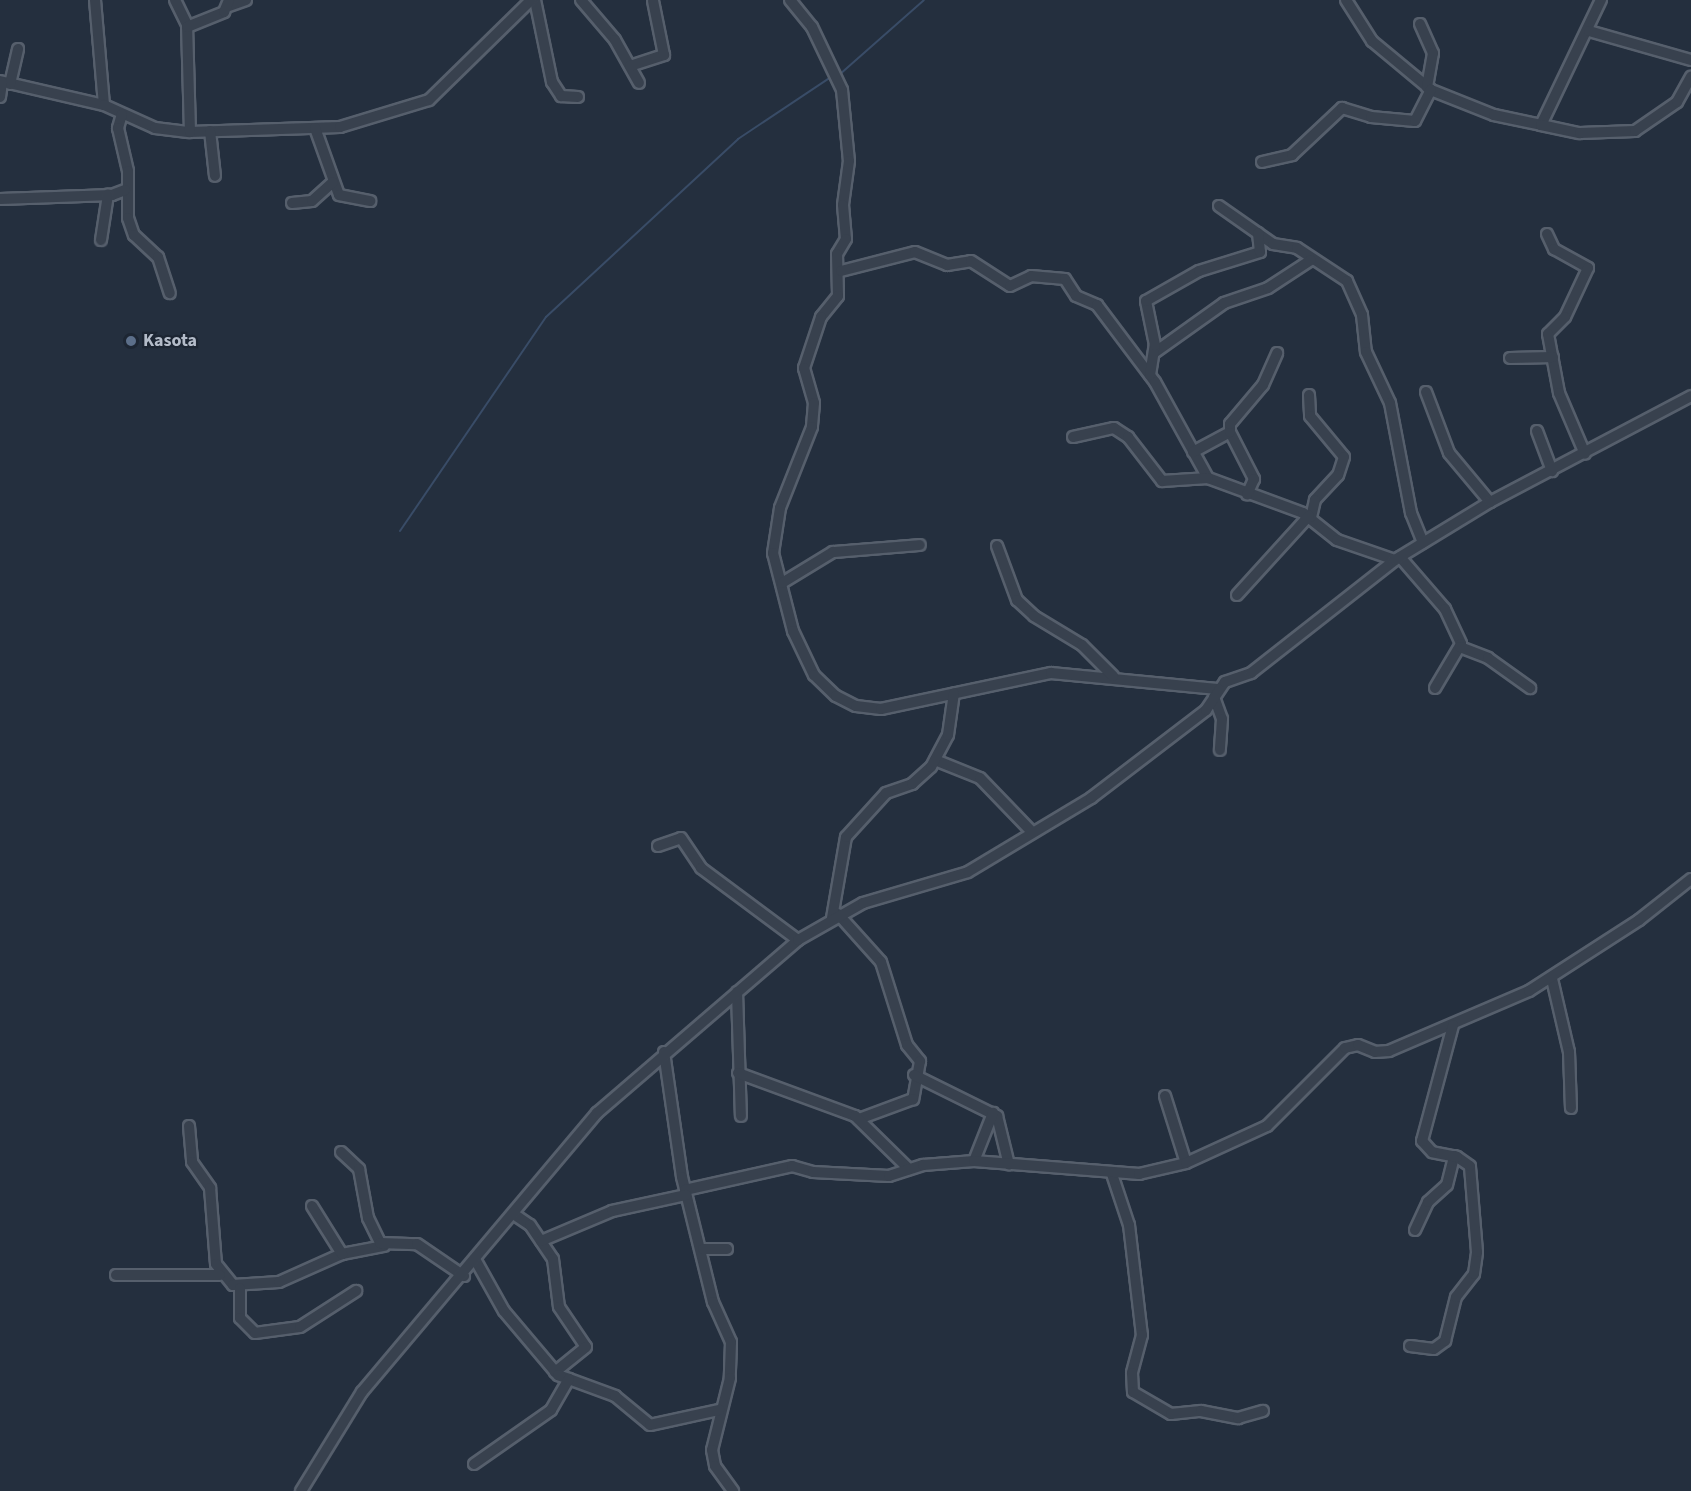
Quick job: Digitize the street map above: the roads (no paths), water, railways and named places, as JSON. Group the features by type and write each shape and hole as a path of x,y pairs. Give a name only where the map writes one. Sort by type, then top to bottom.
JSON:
{"street":[{"path":"95,0 104,105"},
{"path":"175,0 187,25 190,132"},
{"path":"187,25 229,3 246,0"},
{"path":"4,82 104,105 140,124 190,132 352,125 429,100 533,0"},
{"path":"533,0 552,82 561,96 578,97"},
{"path":"581,0 630,66 639,83"},
{"path":"630,66 664,55 654,0"},
{"path":"790,0 812,27 842,90 849,161 843,205 846,239 837,254 841,271 835,306 821,317 804,368 814,402 812,426 777,523 773,553 806,660 836,696 856,706 881,709 1030,675 1113,676 1215,693"},
{"path":"1346,0 1372,41 1429,88 1494,115 1580,133 1635,131 1677,102 1691,77"},
{"path":"1541,125 1589,31 1601,0"},
{"path":"1262,162 1292,155 1342,108 1371,117 1415,121 1429,88 1433,53 1420,24"},
{"path":"1589,31 1691,60"},
{"path":"0,97 18,49"},
{"path":"122,114 118,128 128,171 125,190 131,228 158,257 171,293"},
{"path":"315,128 333,182 344,199 370,201"},
{"path":"210,131 215,176"},
{"path":"292,203 312,201 333,182"},
{"path":"2,202 108,195 125,190"},
{"path":"101,240 108,195"},
{"path":"1219,206 1258,233 1341,276 1358,302 1366,352 1390,403 1412,513 1423,543"},
{"path":"1150,375 1154,353 1144,308 1150,297 1199,271 1259,253 1258,233"},
{"path":"1547,234 1554,249 1588,268 1565,317 1550,327 1559,393 1585,454"},
{"path":"841,271 915,252 947,265 971,261 1010,286 1032,276 1065,279 1076,296 1096,305 1150,375 1176,413 1193,452 1208,478"},
{"path":"1154,353 1224,303 1268,288 1311,260"},
{"path":"1247,495 1254,479 1230,432 1230,424 1263,385 1277,353"},
{"path":"1510,358 1553,357"},
{"path":"1426,392 1449,453 1490,502"},
{"path":"1237,595 1310,516 1315,500 1338,475 1344,457 1310,416 1309,395"},
{"path":"301,1491 351,1406 464,1276 597,1113 664,1052 798,940 835,916 968,872 1091,798 1182,730 1215,693 1251,673 1397,559 1490,502 1585,454 1691,396"},
{"path":"1073,437 1114,428 1128,437 1162,481 1208,478 1247,495 1310,516 1337,540 1397,559 1445,609 1460,647 1488,658 1530,688"},
{"path":"1537,431 1552,471"},
{"path":"1193,452 1230,432"},
{"path":"782,583 833,552 920,545"},
{"path":"997,546 1017,600 1034,616 1082,645 1113,676"},
{"path":"1435,688 1460,647"},
{"path":"835,916 846,837 886,793 912,784 935,760 948,735 954,693"},
{"path":"1215,693 1222,719 1220,750"},
{"path":"935,760 980,778 1032,832"},
{"path":"658,846 681,838 701,868 798,940"},
{"path":"541,1241 612,1211 792,1166 861,1175 974,1161 1009,1166 1138,1174 1186,1162 1268,1126 1345,1048 1358,1045 1383,1052 1453,1025 1552,979 1691,879"},
{"path":"835,916 882,962 907,1045 920,1061 915,1075 913,1099 859,1119"},
{"path":"1552,979 1569,1052 1571,1108"},
{"path":"737,992 741,1116"},
{"path":"1410,1346 1440,1347 1456,1297 1474,1274 1478,1240 1472,1174 1454,1156 1432,1152 1422,1141 1453,1025"},
{"path":"664,1052 686,1193 703,1249 713,1302 731,1342 730,1378 719,1410 713,1459 733,1491"},
{"path":"738,1073 859,1119 909,1169"},
{"path":"915,1075 993,1113 1002,1130 1009,1166"},
{"path":"1165,1096 1186,1162"},
{"path":"974,1161 993,1113"},
{"path":"189,1126 192,1162 210,1188 220,1275"},
{"path":"340,1152 359,1170 368,1218 384,1246"},
{"path":"1415,1230 1428,1202 1447,1185 1454,1156"},
{"path":"1112,1174 1130,1225 1142,1335 1132,1373 1133,1392 1171,1414 1201,1412 1238,1418 1263,1411"},
{"path":"312,1206 342,1254"},
{"path":"515,1215 541,1241 557,1269 559,1306 586,1348 555,1372"},
{"path":"116,1275 220,1275 240,1288 279,1282 342,1254 384,1246 417,1244 464,1276"},
{"path":"703,1249 727,1249"},
{"path":"476,1261 504,1311 555,1372 569,1380 615,1396 650,1425 719,1410"},
{"path":"240,1288 240,1318 255,1333 300,1327 356,1291"},
{"path":"474,1464 551,1410 569,1380"}],"waterway":[{"path":"839,75 924,0"},
{"path":"400,531 546,317 738,139 831,77"}],"place":[{"name":"Kasota","path":"131,341"}]}
